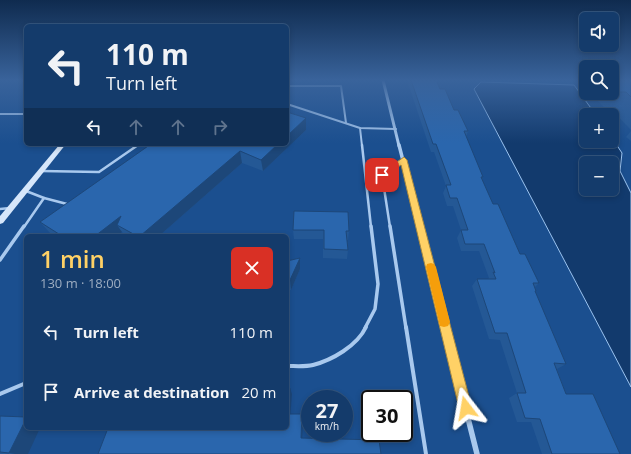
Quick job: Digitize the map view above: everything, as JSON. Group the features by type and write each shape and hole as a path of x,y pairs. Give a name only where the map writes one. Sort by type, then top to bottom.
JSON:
{"street":[{"path":"389,101 477,454"},
{"path":"0,221 61,146"}],"lane":[{"path":"343,101 346,123"},
{"path":"289,105 360,128 396,129"},
{"path":"0,114 24,114"},
{"path":"289,366 312,365 341,353 363,333 375,309 378,284 360,128"},
{"path":"41,171 99,172 136,146"},
{"path":"404,160 382,175 426,454"},
{"path":"24,191 67,204"},
{"path":"0,260 44,198"},
{"path":"0,208 10,208"},
{"path":"0,394 24,384"}],"water":[{"path":"480,101 586,101 591,108 579,108 579,148 619,148 622,153 620,171 631,193 631,387"}],"building":[{"path":"418,101 450,101 454,110 458,110 468,131 464,131 493,204 498,204 520,254 525,254 539,283 533,283 535,291 566,364 554,363 566,394 593,394 620,454 552,454 540,419 525,418 517,393 526,393 507,333 495,333 477,279 496,279 493,272 495,273 484,244 465,244 461,230 468,230 457,198 450,198 446,185 451,185 436,144 433,144"},
{"path":"289,113 306,118 289,134"},
{"path":"148,146 276,146 261,160 240,151 142,234 133,234 117,225 121,216 98,234 59,234 40,222"},
{"path":"294,211 348,212 349,231 346,231 348,250 324,249 324,230 293,230"},
{"path":"300,258 290,280 289,280 289,261"},
{"path":"289,388 290,388 289,414"},
{"path":"289,414 301,414 301,442 353,442 353,439 361,440 361,442 379,442 381,454 98,454 107,430 289,430"},
{"path":"0,416 24,417 24,423 9,453 0,452"}],"slow traffic":[{"path":"431,267 444,322"}],"route":[{"path":"382,175 404,160 466,408"}]}
